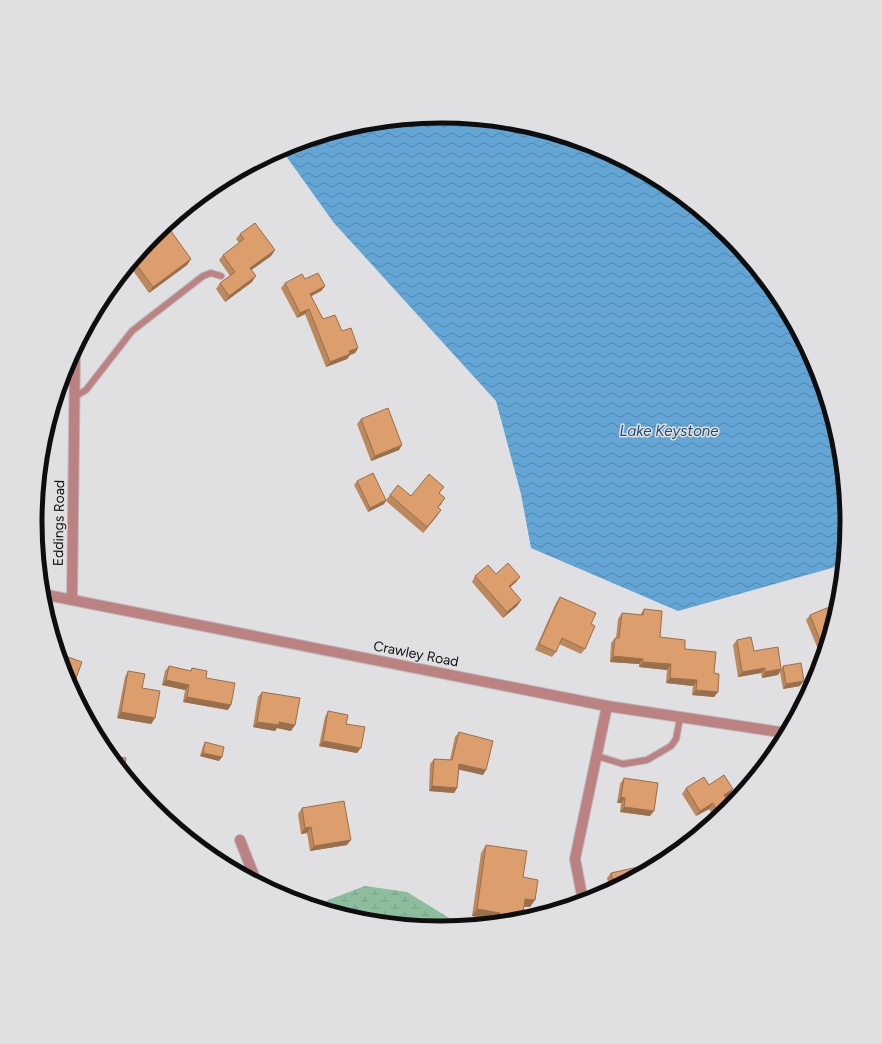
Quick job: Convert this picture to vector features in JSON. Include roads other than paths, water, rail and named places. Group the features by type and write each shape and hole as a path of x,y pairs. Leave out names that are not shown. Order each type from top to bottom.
{"street":[{"name":"Eddings Road","path":"72,600 75,363"},
{"name":"Crawley Road","path":"49,595 607,706 780,733"},
{"path":"582,895 575,859 607,706"},
{"path":"240,840 253,874"}],"lane":[{"path":"74,397 86,390 132,331 203,276 211,273 221,276"},
{"path":"597,756 623,764 647,760 670,746 676,739 680,718"}],"water":[{"name":"Lake Keystone","path":"441,123 467,124 493,126 519,131 569,144 594,153 640,176 663,190 704,222 741,259 758,279 787,322 810,369 826,419 837,470 840,522 838,564 832,568 678,611 531,548 521,494 496,401 334,223 285,154 338,137 389,126"}]}
